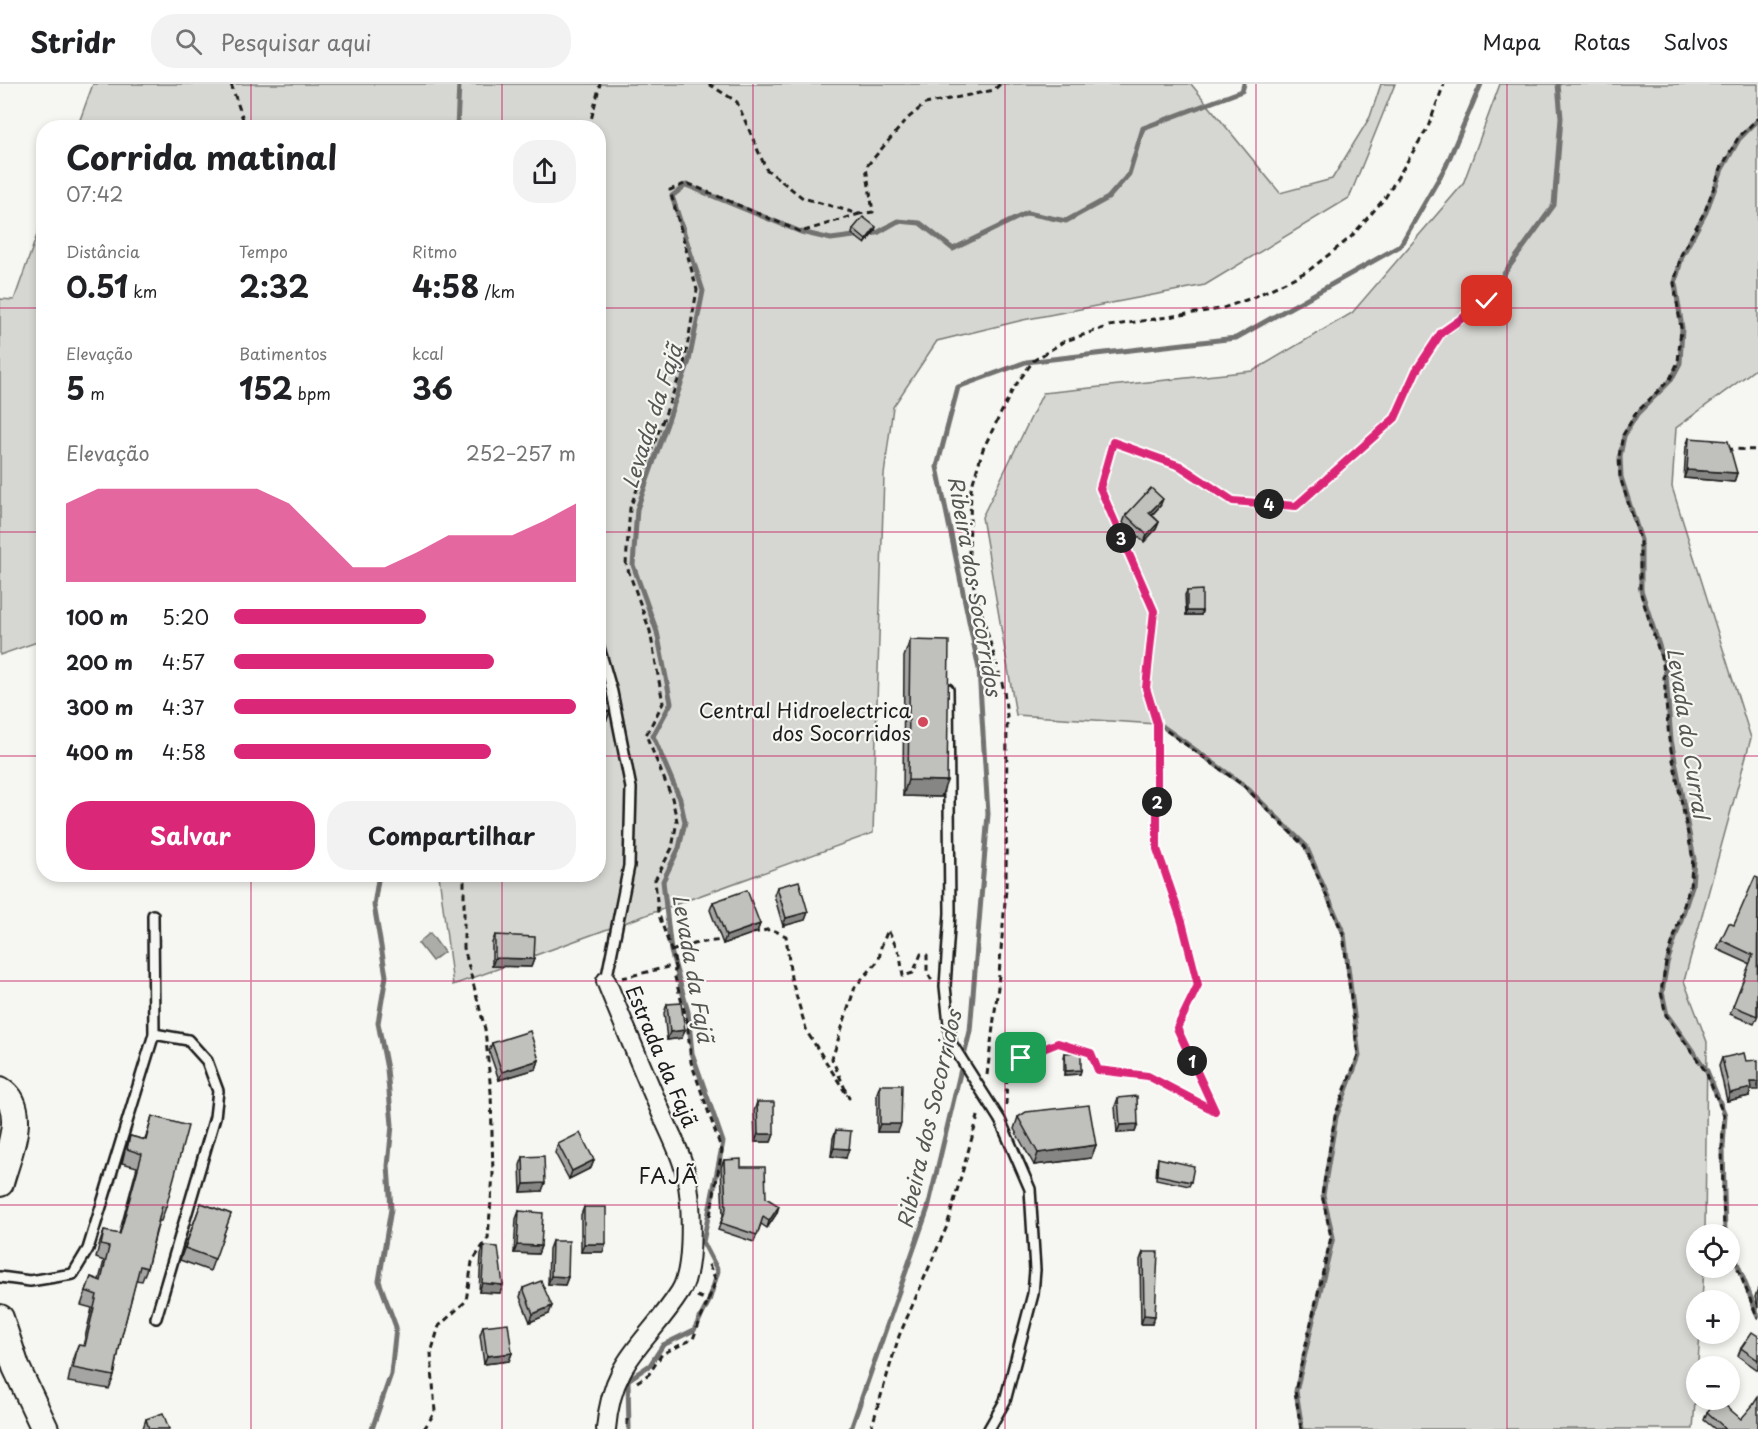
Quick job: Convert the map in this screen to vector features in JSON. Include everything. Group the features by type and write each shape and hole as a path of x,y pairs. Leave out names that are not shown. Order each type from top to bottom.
{"street":[{"name":"Estrada da Fajã","path":"606,981 685,1171 692,1224 688,1265 682,1290 626,1361 614,1385 606,1429"},
{"path":"0,1090 8,1095 17,1121 0,1183"},
{"path":"0,1318 16,1367 45,1429"}],"lane":[{"name":"Estrada da Fajã","path":"606,671 631,788 629,866 606,981"},
{"path":"948,676 950,913 945,986 951,1042 1000,1120 1030,1189 1035,1270 1033,1294 1005,1401 989,1429"},
{"path":"0,1277 30,1281 73,1274 88,1249 154,1034 153,915"},
{"path":"154,1034 188,1040 207,1061 218,1091 215,1117 156,1318"}],"path":[{"path":"231,84 243,120"},
{"path":"591,120 600,84"},
{"path":"709,84 737,102 766,169 803,198 859,214"},
{"path":"606,981 676,965 658,912 655,880 672,848 677,821 672,798 646,735 663,703 650,631 626,564 630,508 684,364 697,290 670,190 687,183 801,232 859,214 873,212 866,167 907,119 925,104 994,90 1000,84"},
{"path":"987,1077 997,996 1006,889 1007,716 1004,690 974,587 969,553 971,489 983,448 1013,389 1033,361 1063,342 1109,326 1220,309 1252,298 1308,271 1350,238 1385,198 1428,127 1444,84"},
{"path":"1724,1224 1722,1148 1724,1116 1706,1072 1666,1015 1661,992 1666,963 1690,886 1693,859 1669,740 1663,664 1640,591 1640,540 1620,477 1618,456 1623,435 1636,413 1670,379 1678,362 1681,328 1674,283 1681,255 1705,211 1721,168 1738,138 1758,118"},
{"path":"1006,1134 1006,1072 1021,1058 1058,1043 1091,1053 1098,1070 1148,1076 1215,1111 1177,1028 1198,985 1182,922 1157,849 1157,724 1146,688 1154,611 1100,488 1113,442 1180,466 1233,501 1296,506 1395,418 1416,371 1441,333 1487,301"},
{"path":"1725,449 1758,450"},
{"path":"1157,724 1244,786 1305,847 1343,934 1358,1055 1335,1116 1322,1195 1332,1237 1295,1391 1301,1429"},
{"path":"424,1429 435,1412 431,1353 439,1326 466,1301 472,1262 488,1238 493,1176 491,1092 485,1029 464,948 464,882"},
{"path":"748,934 771,929 786,936 791,978 807,1032 849,1098 832,1059 855,987 879,960 881,947 888,930 900,955 903,976 913,973 921,954 927,955 927,972 931,981 945,986"},
{"path":"670,951 697,943 726,940"},
{"path":"871,1429 899,1336 947,1226 980,1105"},
{"path":"1740,1274 1758,1319"}],"shaded area":[{"path":"93,84 1191,84 1280,193 1332,179 1370,117 1381,84 1395,84 1349,198 1205,285 1023,320 937,341 893,407 884,475 873,833 453,985 440,882 606,882 606,120 80,120"},
{"path":"1500,84 1758,84 1758,367 1676,428 1672,487 1751,738 1684,981 1707,1042 1705,1224 1686,1224 1686,1278 1703,1278 1703,1290 1686,1290 1686,1344 1699,1344 1698,1356 1686,1356 1686,1410 1694,1410 1693,1429 1301,1429 1295,1391 1331,1237 1322,1195 1335,1116 1358,1055 1343,934 1305,847 1244,786 1157,724 1016,715 982,517 1043,393 1253,371 1352,313 1463,184"},
{"path":"36,238 36,642 0,655 0,299 14,300"},
{"path":"430,933 444,952 432,961 418,943"}],"building":[{"path":"863,217 876,227 866,240 853,229"},
{"path":"1689,438 1728,441 1737,473 1687,470"},
{"path":"1151,488 1163,499 1149,513 1159,522 1147,535 1126,515"},
{"path":"1202,590 1202,611 1187,611 1187,591"},
{"name":"Central Hidroelectrica dos Socorridos","path":"910,640 949,641 947,781 908,780"},
{"path":"606,690 610,711 606,712"},
{"path":"1755,877 1758,878 1757,1016 1733,1006 1753,955 1721,940 1729,923 1734,925"},
{"path":"799,881 808,912 786,918 777,887"},
{"path":"747,890 760,924 726,936 713,902"},
{"path":"495,935 535,937 534,959 495,958"},
{"path":"681,1003 685,1030 670,1032 667,1004"},
{"path":"530,1031 539,1060 502,1072 492,1043"},
{"path":"1081,1052 1081,1070 1066,1071 1065,1053"},
{"path":"1744,1053 1746,1061 1758,1060 1758,1082 1751,1082 1752,1088 1730,1093 1722,1058"},
{"path":"880,1085 902,1085 901,1124 880,1124"},
{"path":"1137,1096 1138,1124 1120,1125 1118,1098"},
{"path":"757,1102 774,1102 774,1134 758,1134"},
{"path":"1089,1105 1096,1145 1038,1153 1018,1117 1026,1112"},
{"path":"152,1116 188,1126 166,1207 162,1206 147,1268 140,1266 114,1376 73,1368 78,1345 85,1346 97,1295 86,1291 91,1277 101,1281 109,1247 101,1245 104,1231 120,1234 142,1154 127,1149 130,1136 146,1140"},
{"path":"836,1130 851,1131 849,1149 834,1148"},
{"path":"580,1133 594,1160 572,1171 558,1144"},
{"path":"544,1156 545,1183 524,1184 523,1157"},
{"path":"1158,1158 1194,1166 1191,1182 1157,1175"},
{"path":"741,1159 741,1167 765,1167 766,1198 779,1206 769,1221 763,1217 757,1235 721,1223 726,1209 724,1160"},
{"path":"201,1203 231,1214 215,1259 185,1248"},
{"path":"584,1207 606,1207 606,1244 584,1244"},
{"path":"519,1211 543,1213 541,1246 517,1245"},
{"path":"552,1241 569,1241 568,1277 551,1276"},
{"path":"484,1246 498,1247 503,1285 482,1283"},
{"path":"1143,1252 1158,1252 1155,1316 1144,1315"},
{"path":"541,1281 552,1306 533,1314 523,1288"},
{"path":"508,1323 512,1353 487,1356 483,1326"},
{"path":"1752,1332 1758,1336 1758,1360 1741,1348"},
{"path":"1758,1397 1758,1429 1726,1429 1707,1412 1709,1410 1731,1410 1741,1419"},
{"path":"163,1413 169,1429 149,1429 146,1419"}],"waterway":[{"path":"457,120 459,84"},
{"name":"Levada da Fajã","path":"629,1429 628,1380 650,1365 663,1345 694,1330 709,1301 718,1271 703,1242 723,1142 692,1053 688,1012 671,951 663,881 679,848 685,822 680,799 653,736 671,703 657,632 633,565 637,509 689,361 703,291 672,196 686,185 801,232 831,239 877,233 898,221 920,223 953,249 1027,213 1066,221 1108,198 1129,174 1143,128 1242,91 1244,84"},
{"name":"Ribeira dos Socorridos","path":"851,1429 928,1208 970,1031 988,814 979,669 937,467 958,387 1026,362 1236,338 1400,246 1446,166 1481,84"},
{"path":"1302,1429 1296,1391 1333,1237 1323,1195 1336,1117 1359,1056 1344,934 1306,846 1245,786 1158,723 1147,688 1155,611 1101,488 1113,442 1181,467 1233,502 1297,507 1396,419 1417,372 1442,336 1479,311 1487,302 1490,293 1554,205 1561,118 1558,84"},
{"name":"Levada do Curral","path":"1725,1224 1723,1148 1725,1115 1707,1071 1667,1015 1662,992 1667,963 1692,886 1694,859 1671,740 1665,664 1641,590 1641,540 1621,477 1620,456 1624,436 1637,414 1671,380 1680,363 1682,328 1675,283 1682,256 1706,212 1722,169 1739,139 1758,120"},
{"path":"372,1429 391,1374 396,1327 379,1281 391,1209 388,1166 392,1125 387,1069 378,1023 386,976 374,905 378,882"},
{"name":"Levada do Curral","path":"1740,1270 1758,1316"}],"place":[{"name":"Central Hidroelectrica dos Socorridos","path":"923,722"}],"district":[{"name":"FAJÃ","path":"669,1175"}],"route":[{"path":"1021,1058 1058,1043 1091,1053 1098,1070 1148,1076 1215,1111 1177,1028 1198,985 1182,922 1157,849 1157,724 1146,688 1154,611 1100,488 1113,442 1180,466 1233,501 1296,506 1395,418 1416,371 1441,333 1487,301"}]}
